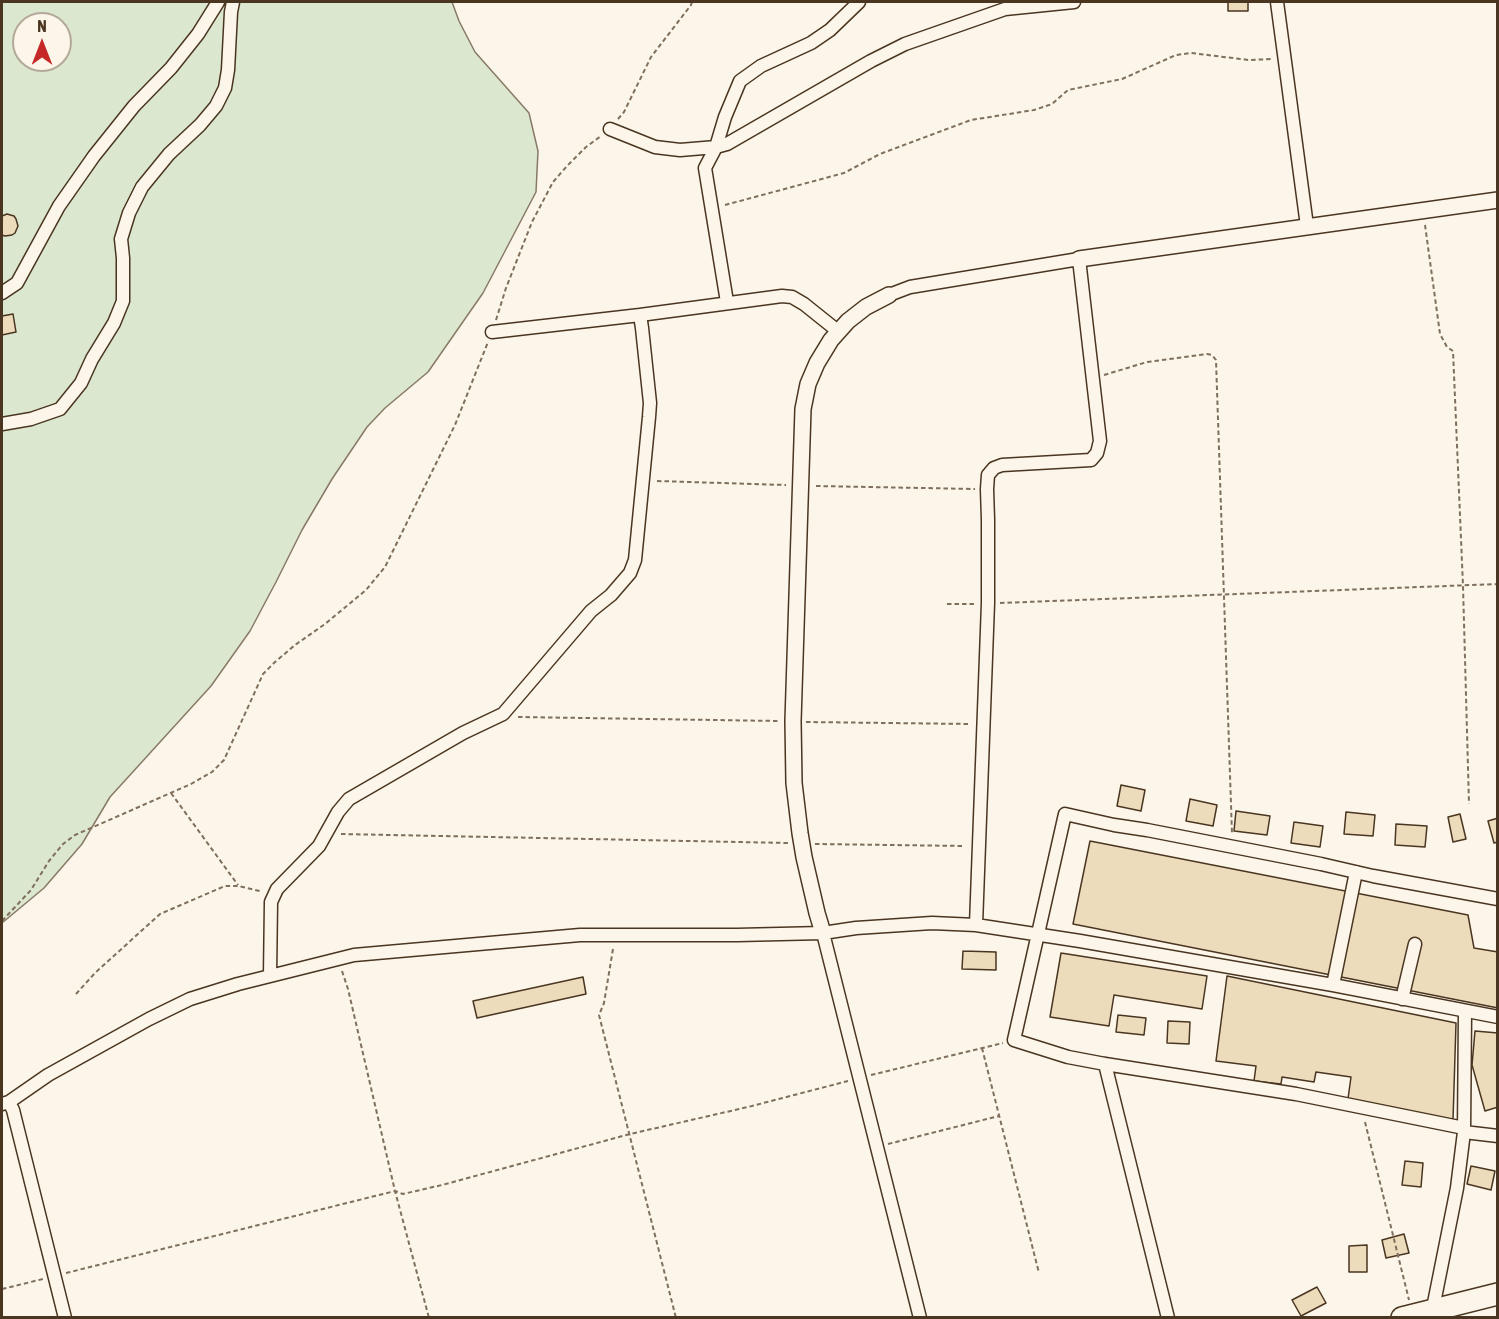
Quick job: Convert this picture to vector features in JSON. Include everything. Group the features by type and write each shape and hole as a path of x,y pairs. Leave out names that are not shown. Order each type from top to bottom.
{"highway":[{"path":"1420,1315 1497,1294"}],"street":[{"path":"2,293 17,283 59,206 94,156 134,106 171,68 198,34 218,2"},
{"path":"2,424 31,419 60,409 81,383 114,323 123,301 121,239 129,213 141,187 169,154 216,106 225,88 233,2"},
{"path":"727,302 705,168 716,147 740,81 761,66 812,43 830,30 859,2"},
{"path":"610,129 655,147 680,150 727,144 905,44 1005,9 1036,3 1074,2"},
{"path":"1277,2 1307,226"},
{"path":"920,1317 817,913 802,844 794,783 793,721 803,409 808,384 817,363 831,340 848,321 866,307 910,287 1079,259 1497,200"},
{"path":"976,925 987,603 988,475 994,468 1002,465 1091,460 1097,453 1100,441 1079,259"},
{"path":"492,332 782,296 792,297 804,303 839,332"},
{"path":"270,976 271,902 277,890 319,846 338,812 349,799 463,733 502,714 591,611 611,595 630,573 634,560 650,417 640,315"},
{"path":"1497,899 1065,814 1014,1040 1068,1057 1296,1094 1497,1136"},
{"path":"1333,985 1356,872"},
{"path":"64,1317 13,1110 5,1103 48,1075 190,999 338,958 412,949 580,935 823,933 856,928 932,923 976,925 1333,985 1497,1017"},
{"path":"1401,999 1415,944"},
{"path":"1420,1315 1457,1188 1464,1130 1465,1012"},
{"path":"1105,1064 1168,1317"}],"path":[{"path":"2,921 31,890 63,844 75,835 171,793 212,772 224,760 263,674 295,645 366,590 386,567 455,425 532,222 553,182 586,147 610,129 624,112 651,57 692,2"},
{"path":"711,209 843,173 880,154 971,120 1034,110 1052,104 1068,90 1122,79 1176,55 1191,53 1249,60 1285,59"},
{"path":"1423,210 1440,334 1447,347 1453,351 1469,804"},
{"path":"1092,377 1147,362 1207,354 1212,355 1216,360 1233,847"},
{"path":"947,604 1497,584"},
{"path":"502,714 514,717 983,724"},
{"path":"171,793 238,886"},
{"path":"326,834 979,846"},
{"path":"76,994 94,973 160,914 225,886 238,886 275,895"},
{"path":"615,934 604,1003 599,1015 676,1317"},
{"path":"338,958 348,989 395,1191 429,1317"},
{"path":"2,1289 395,1191 403,1194 442,1185 630,1134 748,1107 1014,1040"},
{"path":"982,1048 1039,1273"},
{"path":"1362,1107 1420,1315"},
{"path":"877,1146 999,1116"}],"green space":[{"path":"2,2 452,2 475,52 529,113 538,151 536,192 483,293 428,372 385,408 367,427 332,479 302,530 250,631 211,686 110,797 82,844 44,888 2,923"}],"building":[{"path":"1228,2 1248,2 1248,11 1228,11"},
{"path":"7,214 14,216 18,226 15,233 5,236 2,235 2,216"},
{"path":"13,314 16,332 2,335 2,316"},
{"path":"1121,785 1145,790 1141,811 1117,806"},
{"path":"1190,799 1217,805 1213,826 1186,821"},
{"path":"1236,811 1270,816 1267,835 1234,831"},
{"path":"1346,812 1375,815 1373,836 1344,834"},
{"path":"1460,814 1466,839 1453,842 1448,817"},
{"path":"1498,818 1498,842 1494,843 1488,821"},
{"path":"1294,822 1323,826 1320,847 1291,843"},
{"path":"1396,824 1427,826 1425,847 1395,845"},
{"path":"1090,841 1468,915 1474,948 1498,952 1498,1008 1073,924"},
{"path":"963,951 996,952 996,970 962,969"},
{"path":"1061,953 1207,976 1202,1009 1114,995 1109,1026 1050,1017"},
{"path":"1227,976 1456,1023 1453,1120 1347,1106 1351,1077 1316,1072 1314,1082 1282,1077 1281,1084 1254,1081 1256,1066 1216,1061"},
{"path":"583,977 586,994 477,1018 473,1001"},
{"path":"1118,1015 1146,1018 1144,1035 1116,1032"},
{"path":"1168,1021 1190,1022 1189,1044 1167,1043"},
{"path":"1475,1031 1498,1033 1498,1107 1485,1111 1472,1065"},
{"path":"1405,1161 1423,1163 1421,1187 1402,1185"},
{"path":"1471,1166 1495,1171 1491,1190 1467,1184"},
{"path":"1404,1234 1409,1253 1386,1258 1382,1240"},
{"path":"1367,1245 1367,1272 1349,1272 1349,1246"},
{"path":"1317,1287 1326,1303 1301,1316 1292,1300"}]}
